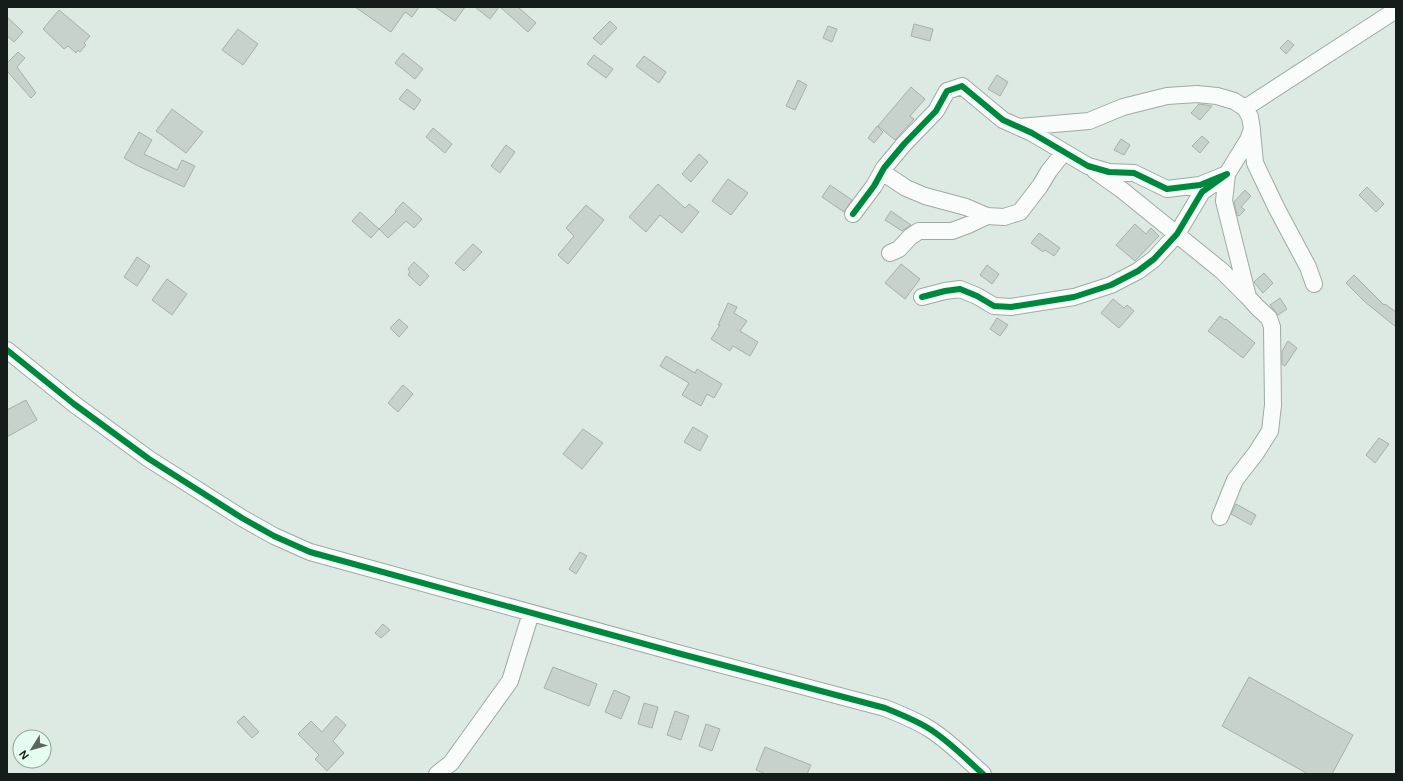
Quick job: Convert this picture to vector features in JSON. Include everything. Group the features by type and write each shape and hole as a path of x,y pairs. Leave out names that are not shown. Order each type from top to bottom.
{"street":[{"path":"1244,108 1396,10"},
{"path":"852,214 904,144 936,111 947,91 962,86 1003,120 1032,133 1107,179 1222,271 1269,318 1272,327 1273,405 1270,431 1256,453 1235,480 1220,517"},
{"path":"1018,127 1089,121 1123,107 1167,96 1196,94 1217,96 1234,101 1244,108 1250,117 1255,163 1277,209 1308,267 1314,284"},
{"path":"922,297 945,291 960,290 977,296 994,306 1011,307 1074,297 1111,285 1138,271 1154,259 1177,234 1202,192 1227,174 1248,140 1252,129"},
{"path":"882,172 906,188 925,196 966,207 987,216 1004,217 1020,212 1064,152"},
{"path":"1088,166 1109,172 1134,173 1167,189 1200,185 1227,174"},
{"path":"1227,174 1224,201 1248,297"},
{"path":"890,253 899,249 910,237 920,232 952,231 987,216"},
{"path":"7,350 74,404 149,459 242,518 274,536 310,552 885,708 910,718 928,728 954,747 983,774"},
{"path":"438,774 451,763 510,681 531,613"}],"building":[{"path":"355,7 419,7 412,17 405,12 391,32"},
{"path":"435,7 465,7 455,21"},
{"path":"475,7 499,7 490,19"},
{"path":"500,7 518,7 536,23 528,32"},
{"path":"59,10 90,36 84,43 86,45 80,52 78,50 76,53 68,46 64,49 43,29"},
{"path":"7,17 23,32 14,42 7,36"},
{"path":"610,21 617,28 601,45 593,38"},
{"path":"914,24 933,29 930,41 911,36"},
{"path":"828,26 837,29 832,42 823,38"},
{"path":"238,29 258,44 243,65 222,50"},
{"path":"1288,40 1294,45 1286,54 1280,48"},
{"path":"18,52 25,58 17,67 36,93 31,98 7,71 7,63"},
{"path":"403,53 423,69 415,79 395,63"},
{"path":"594,55 613,69 606,78 587,64"},
{"path":"644,56 666,72 659,83 636,66"},
{"path":"997,75 1008,82 1000,96 988,89"},
{"path":"798,80 807,85 795,110 786,106"},
{"path":"911,87 925,99 910,116 914,119 895,140 878,126"},
{"path":"407,89 421,100 414,110 399,99"},
{"path":"1199,104 1212,106 1200,120 1191,113"},
{"path":"172,109 203,132 186,153 156,131"},
{"path":"877,126 883,132 874,143 868,138"},
{"path":"433,128 452,144 445,153 426,137"},
{"path":"139,132 152,140 144,154 177,170 182,160 195,166 184,187 124,158"},
{"path":"1202,136 1209,142 1200,153 1192,146"},
{"path":"1121,139 1130,145 1124,155 1114,150"},
{"path":"506,145 515,152 500,173 491,166"},
{"path":"699,154 708,162 691,182 682,174"},
{"path":"728,179 748,193 731,215 712,201"},
{"path":"658,184 685,208 689,204 699,212 682,233 660,215 646,232 629,217"},
{"path":"830,185 852,200 844,212 822,197"},
{"path":"1367,187 1384,204 1376,212 1359,195"},
{"path":"1245,190 1251,196 1241,207 1245,210 1239,216 1237,215 1234,202"},
{"path":"403,202 422,219 414,228 406,221 388,238 379,229 396,212 395,211"},
{"path":"586,205 604,220 568,264 558,255 574,236 566,228"},
{"path":"891,211 911,225 902,231 885,220"},
{"path":"360,212 379,229 371,238 352,221"},
{"path":"1135,224 1146,234 1151,228 1159,236 1135,261 1116,245"},
{"path":"1039,233 1060,248 1054,256 1045,250 1043,252 1031,243"},
{"path":"473,244 482,252 464,271 455,263"},
{"path":"137,257 150,266 137,286 124,277"},
{"path":"414,262 429,276 420,286 408,275 410,272 408,269"},
{"path":"901,264 920,279 905,299 885,283"},
{"path":"987,265 999,274 992,284 980,275"},
{"path":"1264,273 1273,283 1263,293 1254,282"},
{"path":"1354,275 1384,305 1385,304 1396,312 1396,327 1365,302 1346,283"},
{"path":"167,279 187,294 172,315 152,300"},
{"path":"1280,298 1287,309 1278,315 1270,305"},
{"path":"1113,299 1124,308 1127,305 1134,311 1119,328 1101,313"},
{"path":"728,303 737,307 734,313 747,321 740,331 758,342 750,356 733,346 730,351 711,339 720,325 718,325"},
{"path":"1220,316 1225,320 1226,319 1255,343 1243,358 1208,331"},
{"path":"997,318 1008,325 1000,336 990,329"},
{"path":"399,319 408,327 399,337 390,328"},
{"path":"1288,341 1297,348 1285,366 1282,364 1282,351"},
{"path":"666,356 695,373 697,369 722,384 714,398 707,394 701,406 682,395 689,383 660,366"},
{"path":"403,385 413,394 398,412 388,403"},
{"path":"26,400 37,420 7,437 7,410"},
{"path":"693,427 708,436 700,451 684,442"},
{"path":"583,429 603,443 582,469 563,454"},
{"path":"1379,438 1389,444 1375,463 1366,455"},
{"path":"1236,504 1256,515 1251,525 1231,514"},
{"path":"580,552 587,556 576,574 569,569"},
{"path":"383,624 390,630 381,638 375,633"},
{"path":"553,667 597,684 589,706 544,688"},
{"path":"1249,677 1353,735 1332,774 1308,774 1222,726"},
{"path":"614,690 630,697 621,719 605,712"},
{"path":"644,703 658,707 652,728 638,724"},
{"path":"675,711 689,716 681,740 667,735"},
{"path":"244,716 259,732 252,738 237,722"},
{"path":"336,716 346,725 333,741 344,753 327,771 315,759 319,755 298,734 311,721 322,732"},
{"path":"706,724 720,729 712,751 699,746"},
{"path":"765,747 811,765 807,774 766,774 756,770"}],"cycle path":[{"path":"853,214 874,186 884,168 904,144 936,111 947,91 962,86 1003,120 1032,133 1088,166 1109,172 1134,173 1167,189 1200,185 1227,174 1202,192 1177,234 1154,259 1138,271 1111,285 1074,297 1011,307 994,306 977,296 960,289 922,297"},
{"path":"7,350 74,404 149,459 242,518 274,536 310,552 681,654 885,708 913,720 935,733 983,774"}]}
